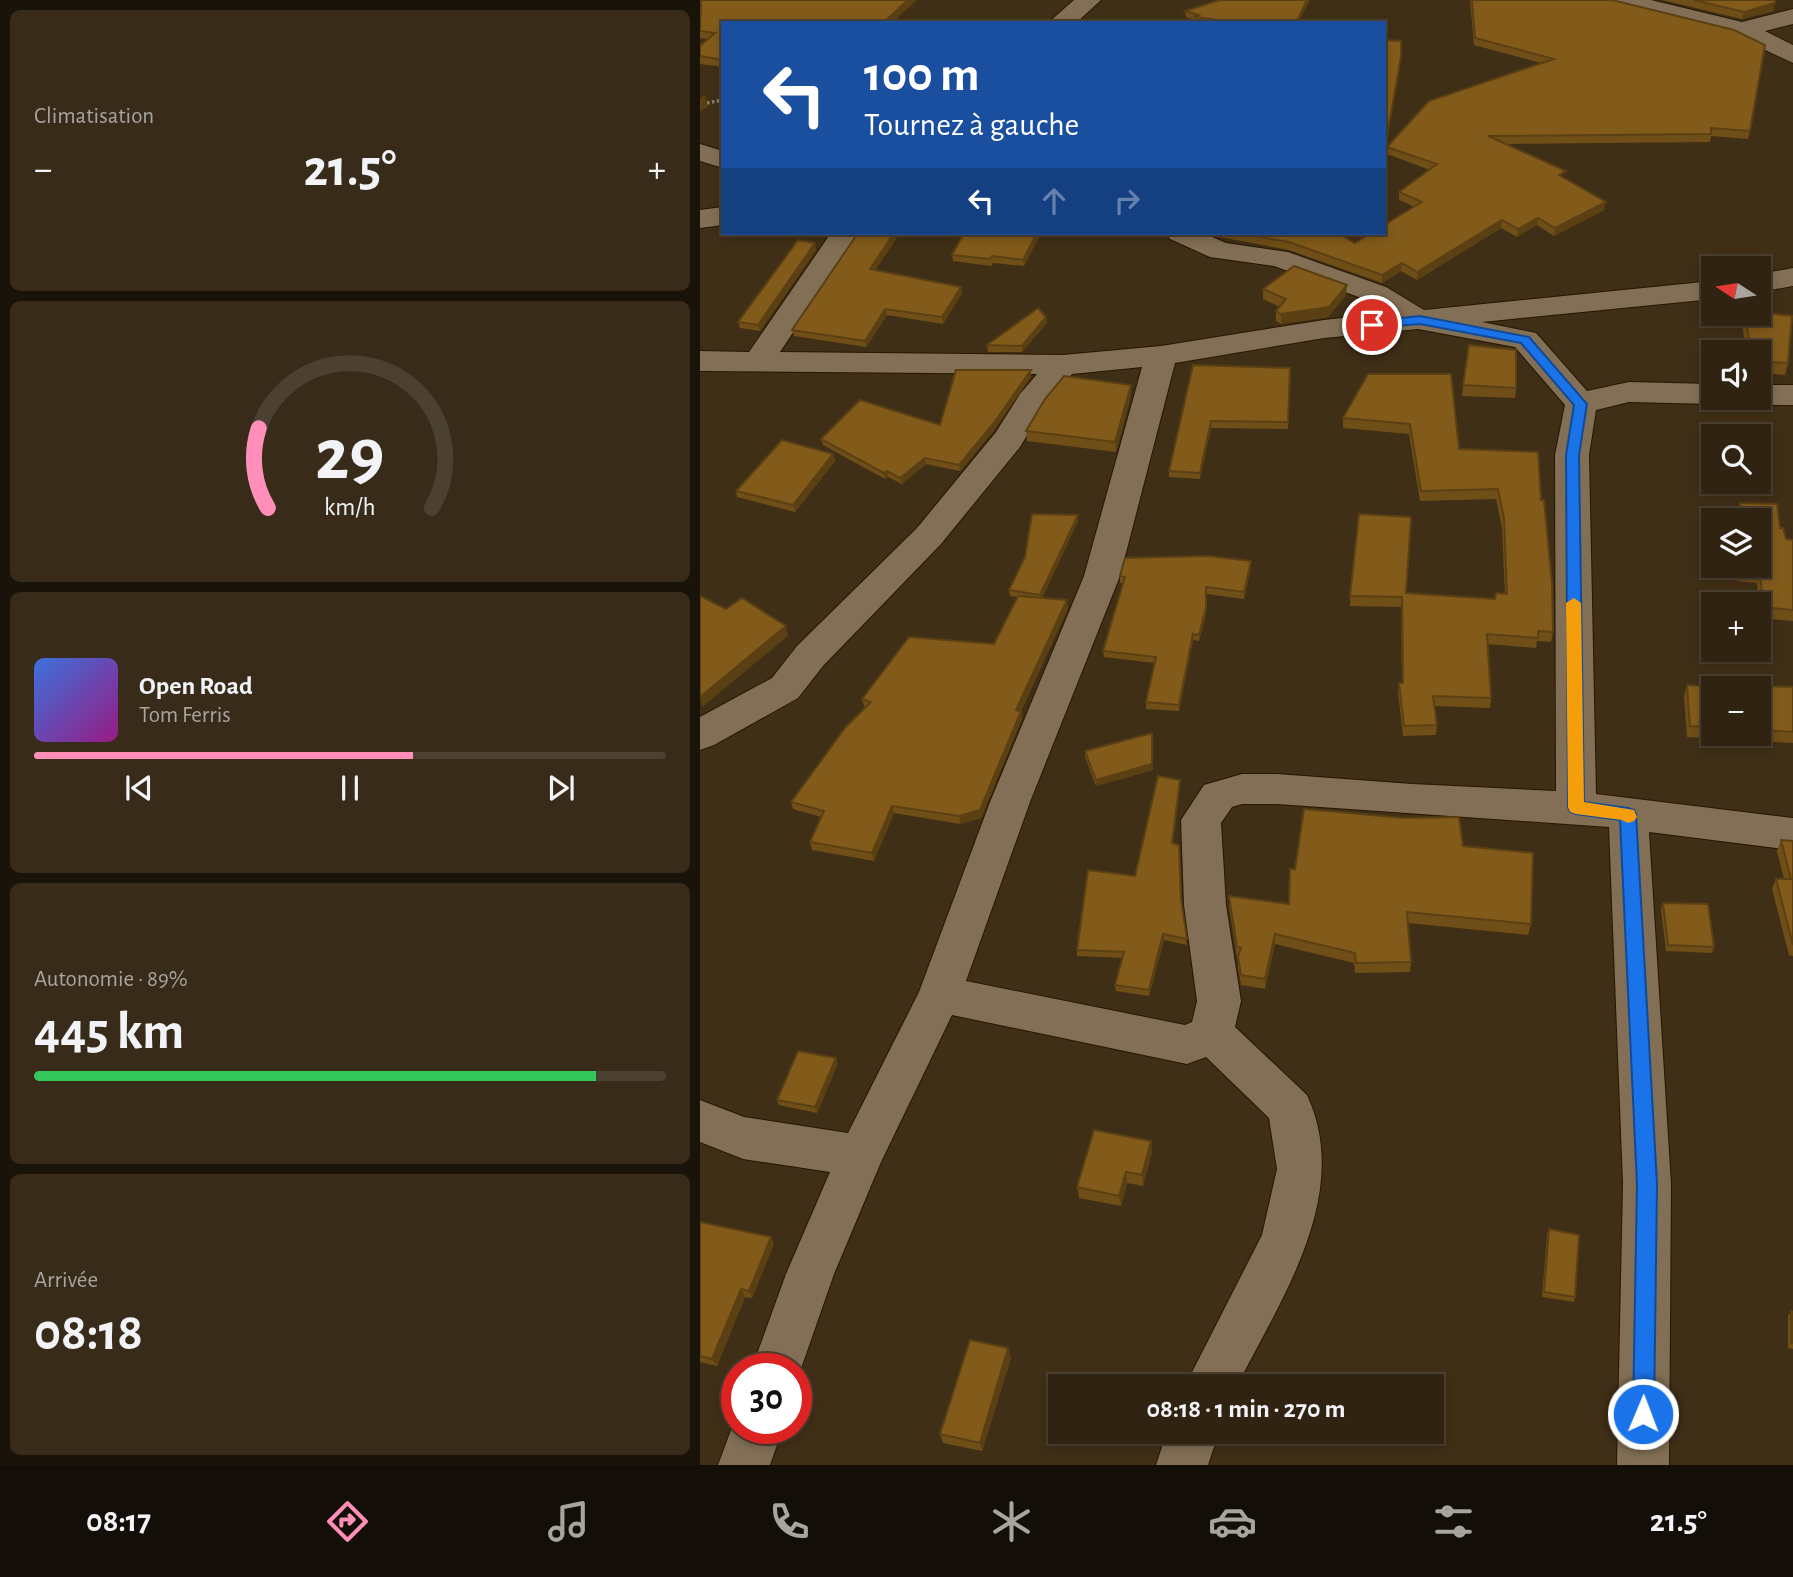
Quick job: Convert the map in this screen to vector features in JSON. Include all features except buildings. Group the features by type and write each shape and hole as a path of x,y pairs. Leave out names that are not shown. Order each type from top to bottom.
{"street":[{"path":"1063,21 1089,0"},
{"path":"1621,0 1742,30 1793,55"},
{"path":"1742,30 1793,16"},
{"path":"700,152 721,159"},
{"path":"700,219 721,216"},
{"path":"757,363 844,235"},
{"path":"1184,235 1220,251 1278,258 1323,273 1375,293 1420,320 1525,340 1581,404"},
{"path":"1771,281 1793,277"},
{"path":"702,363 905,361 1063,365 1161,356 1324,329 1701,291"},
{"path":"782,1353 810,1274 860,1156 940,994 1010,802 1102,576 1161,356"},
{"path":"700,735 785,688 810,656 929,536 1008,439 1031,401 1063,365"},
{"path":"1581,404 1598,396 1630,392 1701,394"},
{"path":"1771,395 1793,396"},
{"path":"1576,807 1572,455 1581,404"},
{"path":"1211,1034 1219,1001 1205,905 1201,820 1218,796 1242,789 1277,789 1412,800 1576,807 1793,834"},
{"path":"1628,814 1647,1184 1643,1465"},
{"path":"940,994 1065,1022 1187,1045 1211,1034"},
{"path":"1211,1034 1291,1109 1300,1169 1285,1240 1216,1374"},
{"path":"700,1121 743,1138 860,1156"},
{"path":"744,1465 751,1444"},
{"path":"1182,1465 1190,1444"}],"path":[{"path":"707,103 721,100"}],"slow traffic":[{"path":"1574,603 1576,807 1628,814 1628,817"}],"route":[{"path":"1372,325 1420,320 1525,340 1581,404 1572,455 1576,807 1628,814 1647,1184 1643,1414"}]}
